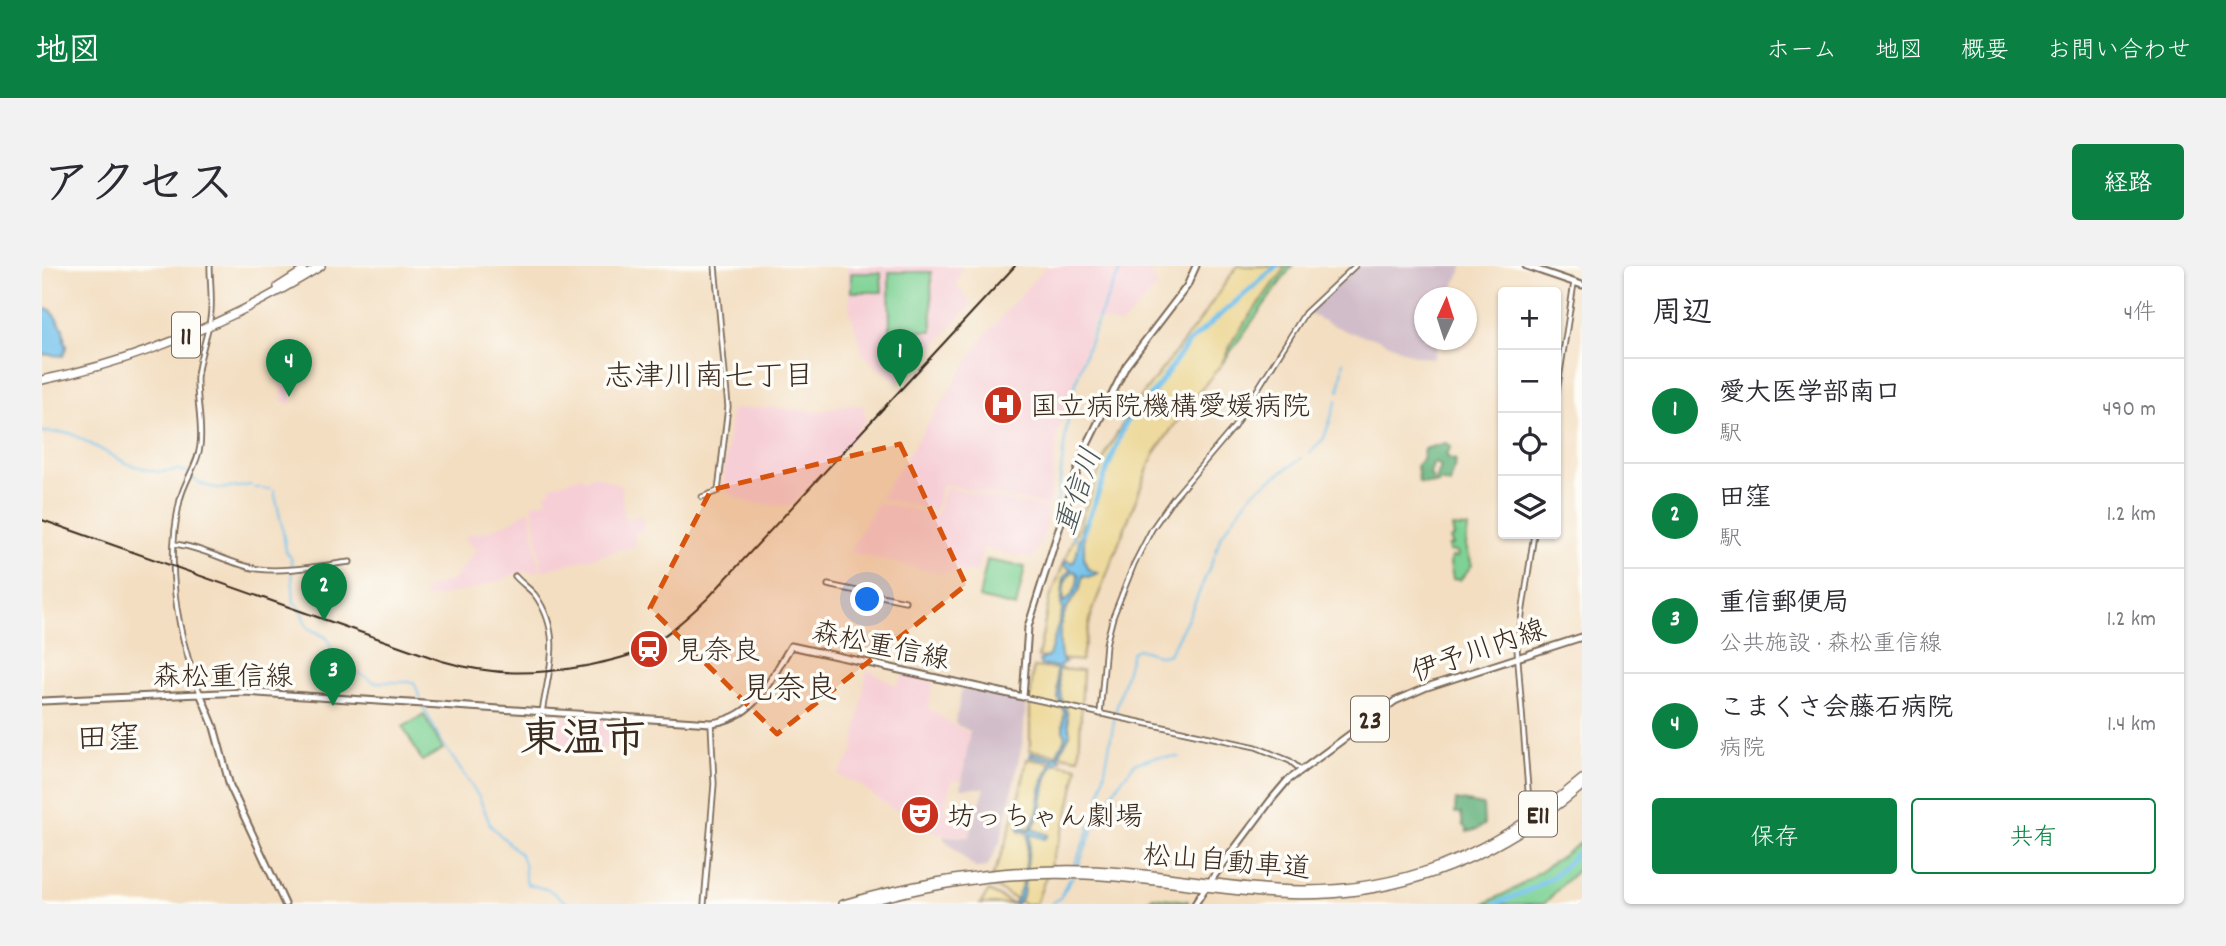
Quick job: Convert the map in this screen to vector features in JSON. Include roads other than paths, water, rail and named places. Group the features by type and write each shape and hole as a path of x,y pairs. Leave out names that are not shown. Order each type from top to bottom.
{"highway":[{"name":"11","path":"209,323 312,266"},
{"name":"11","path":"42,378 131,352 209,323 262,300 321,266"},
{"name":"松山自動車道","path":"843,904 908,889 990,878 1086,872 1306,890 1375,884 1440,866 1491,846 1582,779"},
{"name":"松山自動車道","path":"1086,872 1241,891 1306,895 1377,888 1434,874 1491,846 1531,825 1582,786"},
{"name":"松山自動車道","path":"861,904 908,889"}],"main road":[{"path":"1026,697 1028,627 1083,453 1126,366 1187,286 1196,266"},
{"path":"1526,266 1582,285"},
{"name":"伊予川内線","path":"1211,880 1275,793 1301,770 1395,701 1427,687 1582,637"},
{"name":"森松重信線","path":"42,701 226,692 259,693 711,723 741,714 756,703 791,646 1026,697"},
{"path":"200,694 218,739 230,786 285,904"},
{"path":"1195,904 1204,890"}],"street":[{"path":"200,694 177,616 174,544 180,501 201,444 197,377 209,323 210,266"},
{"path":"702,497 718,491 728,407 715,266"},
{"path":"1100,714 1107,644 1113,617 1134,564 1152,529 1180,489 1234,427 1305,313 1355,266"},
{"path":"1561,366 1574,283"},
{"path":"1525,811 1529,802 1518,639 1533,539"},
{"path":"174,544 261,569 350,562"},
{"path":"516,576 536,597 551,630 552,645 541,712"},
{"path":"828,585 905,601"},
{"path":"1026,697 1256,747 1290,761 1301,770"},
{"path":"704,904 714,784 711,723"}],"water":[{"path":"42,309 51,310 63,329 67,345 63,356 42,354"},
{"path":"1084,522 1084,559 1088,569 1098,573 1088,577 1083,575 1079,591 1067,607 1061,628 1061,654 1065,662 1060,665 1058,674 1070,734 1058,757 1061,759 1055,763 1048,776 1040,813 1032,829 1048,835 1045,839 1031,834 1023,895 1017,904 1013,904 1024,878 1027,849 1028,830 1025,833 1022,830 1020,832 1018,826 1030,829 1037,813 1043,780 1053,760 1030,757 1031,753 1055,757 1064,740 1064,712 1058,698 1056,667 1041,665 1039,661 1049,656 1063,608 1064,577 1071,569 1065,566 1064,560 1073,563","holes":["1074,571 1078,574 1075,589 1064,602 1066,580"]}],"waterway":[{"path":"1055,516 1076,381 1094,330 1122,266"},
{"name":"重信川","path":"1082,535 1124,426 1133,413 1156,389 1188,343 1277,266"},
{"path":"1339,391 1344,361"},
{"path":"1310,453 1324,438 1337,400"},
{"path":"42,432 70,433 128,464 157,472 188,472"},
{"path":"1234,518 1253,492 1302,458"},
{"path":"192,477 213,487 251,485"},
{"path":"254,488 260,488"},
{"path":"263,489 270,489"},
{"path":"274,491 286,551 291,558 294,603 299,606 307,627 327,638 334,654 347,666 374,682 414,682 421,700"},
{"path":"1215,554 1220,538 1232,520"},
{"path":"1064,523 1078,542"},
{"path":"1074,866 1098,808 1116,710 1132,652 1137,649 1162,656 1169,654 1190,614 1214,557"},
{"path":"423,706 440,739 479,797 491,826 521,855 527,884 549,890 569,904"},
{"path":"1077,868 1098,817 1135,763 1156,757 1179,757"},
{"path":"1495,904 1534,888 1554,876 1582,849"},
{"path":"1062,895 1073,876"},
{"path":"1051,904 1060,898 1069,878"}],"railway":[{"path":"42,520 461,666 514,673 567,669 619,658 638,652 657,641 707,599 1015,266"}],"place":[{"name":"愛大医学部南口","path":"900,387"},
{"name":"こまくさ会藤石病院","path":"289,397"},
{"name":"国立病院機構愛媛病院","path":"1003,405"},
{"name":"田窪","path":"324,621"},
{"name":"見奈良","path":"649,649"},
{"name":"重信郵便局","path":"333,706"},
{"name":"坊っちゃん劇場","path":"920,815"}],"district":[{"name":"志津川南七丁目","path":"709,375"},
{"name":"見奈良","path":"789,687"},
{"name":"東温市","path":"583,736"},
{"name":"田窪","path":"108,737"}]}
